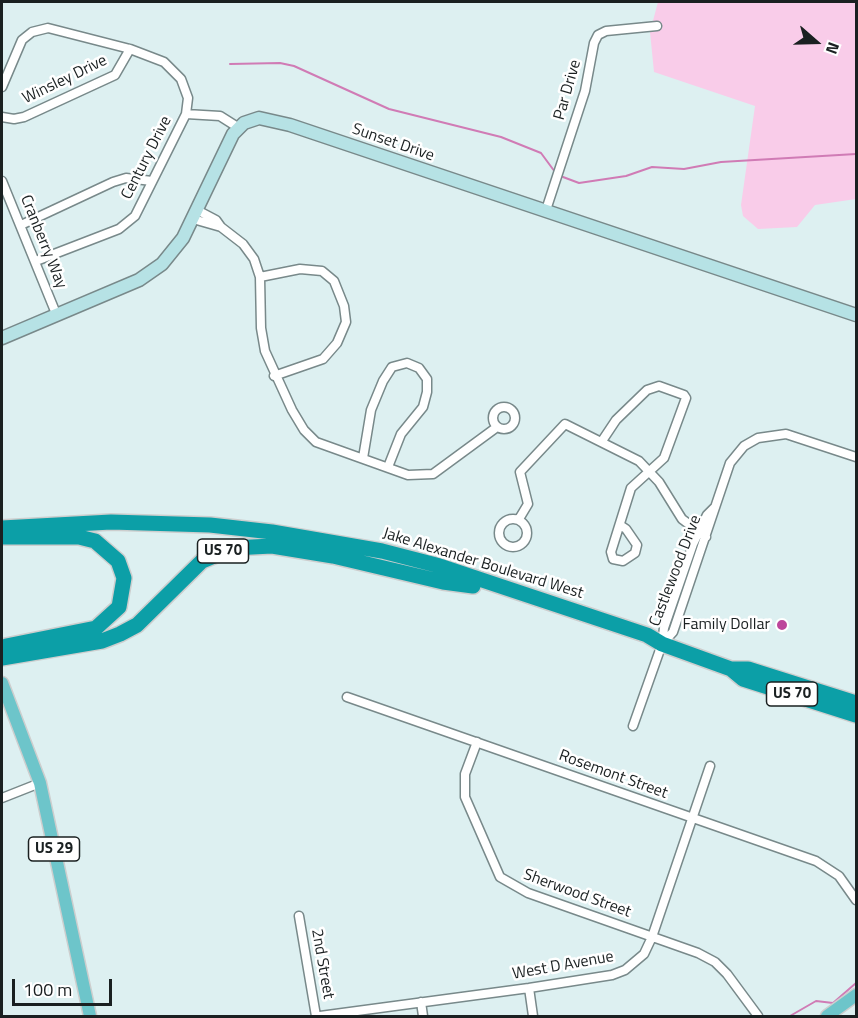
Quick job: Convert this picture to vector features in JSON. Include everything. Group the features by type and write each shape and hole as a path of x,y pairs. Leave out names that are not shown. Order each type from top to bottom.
{"highway":[{"name":"Jake Alexander Boulevard West","path":"2,528 111,522 210,525 333,541 440,566 648,635 662,644 731,669 743,679 856,715"},
{"path":"2,537 140,531 241,537 344,553 473,586"},
{"path":"2,537 79,537 95,541 118,561 124,578 120,607 96,628 6,646 2,651"},
{"name":"US 70","path":"2,658 102,641 137,626 202,561 233,548 272,546 333,556 473,586"},
{"name":"Jake Alexander Boulevard West","path":"473,586 646,644 662,644"},
{"name":"Jake Alexander Boulevard West","path":"731,669 748,669 856,703"}],"main road":[{"name":"US 29","path":"2,683 40,783 90,1017"},
{"path":"827,1017 856,995"}],"street":[{"name":"Par Drive","path":"546,210 585,91 594,42 598,35 606,31 657,26"},
{"path":"2,87 22,40 37,29 56,29 130,49 164,62 177,73 188,98 186,114 219,116 239,128 226,146 195,215 178,246 151,272 57,316 2,338"},
{"name":"Winsley Drive","path":"2,117 14,119 24,117 115,75 130,49"},
{"name":"Century Drive","path":"36,261 128,223 135,216 186,114"},
{"name":"Sunset Drive","path":"239,128 254,119 270,119 856,315"},
{"path":"21,225 113,182 126,178 152,181"},
{"name":"Cranberry Way","path":"2,181 57,316"},
{"path":"195,215 220,227 249,251 260,276 261,328 274,376 304,429 316,442 408,475 433,474 497,427"},
{"path":"260,276 300,269 322,271 334,281 344,306 346,322 337,343 323,359 274,376"},
{"path":"363,458 371,410 383,381 392,367 407,363 419,368 427,379 427,392 423,407 401,434 388,467"},
{"path":"602,441 616,420 653,387 659,386 684,395 686,398 664,458 631,488 620,525"},
{"path":"519,519 528,504 520,472 565,424 629,454 650,471 682,519 703,536"},
{"name":"Castlewood Drive","path":"633,726 662,644 673,632 703,536 730,464 744,446 758,438 776,434 793,435 856,457"},
{"name":"Rosemont Street","path":"347,697 816,861 839,876 856,900"},
{"name":"Sherwood Street","path":"477,742 465,774 465,797 500,877 528,893 698,953 715,962 728,974 758,1017"},
{"name":"West D Avenue","path":"318,1017 529,988 612,975 625,970 644,954 652,937 710,766"},
{"path":"2,798 40,783"},
{"name":"2nd Street","path":"299,916 318,1017"},
{"path":"529,988 533,1017"},
{"path":"421,1002 423,1017"}],"shaded area":[{"path":"658,2 856,2 856,199 815,205 797,227 758,229 743,216 741,205 755,106 654,72 650,32"}],"waterway":[{"path":"230,64 280,63 294,66 389,109 501,137 541,153 555,172"},
{"path":"563,177 579,183 626,176 652,167 684,169 721,162 856,154"},
{"path":"790,1016 816,1001 833,1003 856,983"}],"place":[{"name":"Family Dollar","path":"782,625"}]}
